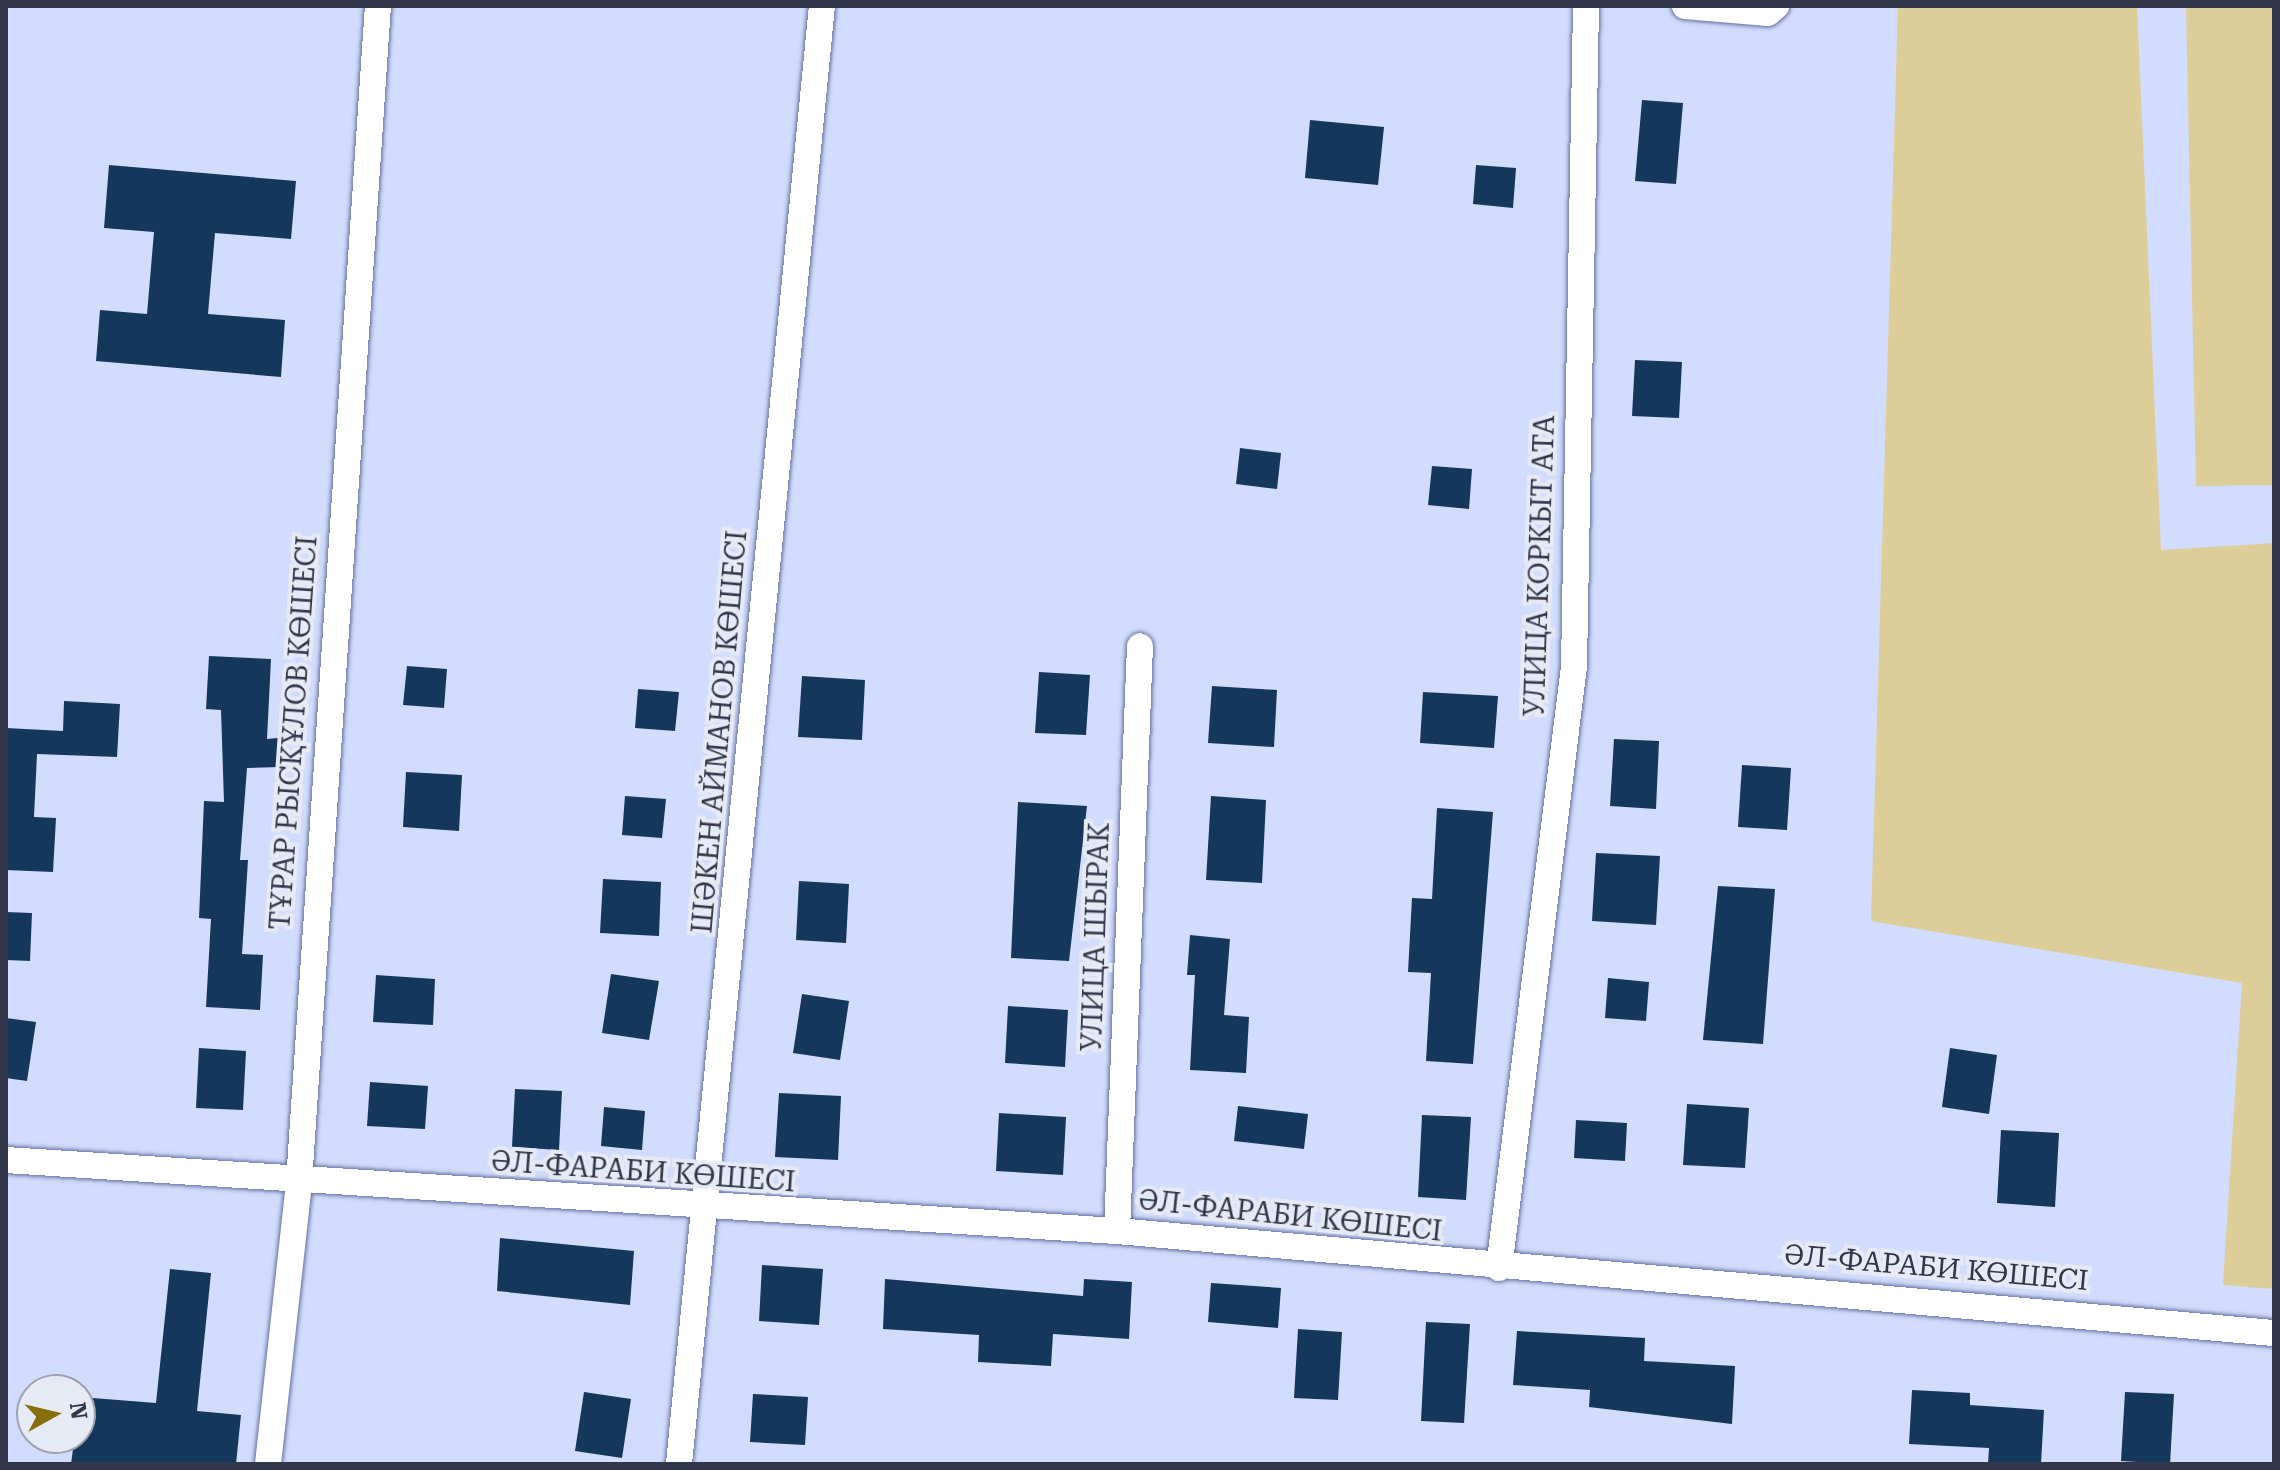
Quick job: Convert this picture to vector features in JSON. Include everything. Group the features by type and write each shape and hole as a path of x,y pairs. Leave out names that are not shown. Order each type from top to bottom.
{"street":[{"name":"ТҰРАР РЫСҚҰЛОВ КӨШЕСІ","path":"268,1464 299,1182 378,6"},
{"name":"ШӘКЕН АЙМАНОВ КӨШЕСІ","path":"679,1464 708,1209 822,6"},
{"name":"УЛИЦА КОРКЫТ АТА","path":"1499,1268 1574,667 1586,6"},
{"path":"1685,6 1768,13 1776,6"},
{"name":"УЛИЦА ШЫРАК","path":"1117,1231 1140,646"},
{"name":"ӘЛ-ФАРАБИ КӨШЕСІ","path":"6,1160 708,1209 1117,1231 1499,1268 2274,1333"}],"shaded area":[{"path":"1898,6 2137,6 2161,550 2274,543 2274,1289 2223,1285 2242,983 1871,921"},
{"path":"2186,6 2274,6 2274,485 2196,486"}],"building":[{"path":"1642,100 1683,103 1676,184 1635,181"},
{"path":"1310,120 1384,127 1378,185 1305,178"},
{"path":"109,165 296,181 291,239 215,233 208,314 285,320 281,377 96,361 100,310 147,314 154,232 104,228"},
{"path":"1476,165 1516,168 1513,208 1473,204"},
{"path":"1635,360 1682,362 1679,418 1632,416"},
{"path":"1240,448 1281,453 1277,489 1236,484"},
{"path":"1432,466 1472,469 1469,509 1428,505"},
{"path":"209,656 271,659 267,739 278,738 279,767 247,768 240,860 248,860 242,954 263,955 260,1010 206,1007 211,919 199,918 204,801 224,802 221,710 206,709"},
{"path":"407,666 447,669 444,708 403,705"},
{"path":"1039,672 1090,675 1086,735 1035,733"},
{"path":"802,676 865,680 862,740 798,737"},
{"path":"1212,686 1277,690 1274,747 1208,743"},
{"path":"638,689 679,692 675,731 635,728"},
{"path":"1423,692 1498,696 1494,748 1420,743"},
{"path":"64,701 120,704 117,757 37,754 34,817 56,818 53,872 6,870 6,728 63,731"},
{"path":"1614,739 1659,741 1656,809 1610,806"},
{"path":"1742,765 1791,768 1787,830 1738,827"},
{"path":"406,772 462,775 459,831 403,827"},
{"path":"625,796 666,799 662,838 622,835"},
{"path":"1211,796 1266,800 1262,883 1206,880"},
{"path":"1018,802 1087,806 1069,961 1011,958"},
{"path":"1437,808 1493,812 1473,1064 1426,1061 1431,973 1408,972 1412,898 1432,899"},
{"path":"1596,853 1660,856 1656,925 1592,921"},
{"path":"603,879 661,882 659,936 600,933"},
{"path":"799,881 849,884 846,943 796,940"},
{"path":"1718,886 1775,889 1763,1044 1703,1040"},
{"path":"6,912 32,913 30,961 6,960"},
{"path":"1190,935 1230,939 1224,1015 1249,1017 1246,1073 1190,1070 1195,975 1187,975"},
{"path":"611,974 659,981 649,1040 602,1033"},
{"path":"376,975 435,979 433,1025 373,1022"},
{"path":"1608,978 1649,982 1646,1021 1605,1018"},
{"path":"802,994 849,1001 840,1060 793,1053"},
{"path":"1008,1006 1068,1010 1065,1067 1005,1063"},
{"path":"6,1018 36,1022 27,1081 6,1078"},
{"path":"199,1048 246,1051 243,1110 196,1108"},
{"path":"1950,1048 1997,1055 1989,1114 1942,1107"},
{"path":"370,1082 428,1086 425,1129 367,1126"},
{"path":"515,1089 562,1091 559,1150 512,1147"},
{"path":"779,1093 841,1096 838,1160 775,1157"},
{"path":"1687,1104 1749,1108 1745,1168 1683,1165"},
{"path":"1238,1106 1308,1114 1304,1149 1234,1141"},
{"path":"604,1107 645,1111 642,1150 601,1146"},
{"path":"999,1113 1066,1117 1063,1175 996,1171"},
{"path":"1422,1115 1471,1117 1466,1200 1418,1197"},
{"path":"1576,1120 1627,1123 1625,1161 1574,1158"},
{"path":"2001,1130 2059,1133 2055,1207 1997,1203"},
{"path":"500,1238 634,1251 630,1305 497,1291"},
{"path":"762,1265 823,1269 819,1325 759,1321"},
{"path":"170,1269 211,1273 197,1411 241,1415 236,1464 71,1464 72,1454 96,1454 96,1398 156,1403"},
{"path":"885,1279 1083,1296 1084,1279 1132,1282 1129,1339 1053,1334 1051,1366 978,1362 979,1335 883,1329"},
{"path":"1211,1283 1281,1288 1278,1328 1208,1322"},
{"path":"1426,1322 1470,1324 1464,1423 1421,1421"},
{"path":"1298,1329 1342,1332 1338,1400 1294,1398"},
{"path":"1517,1331 1645,1338 1644,1361 1735,1366 1732,1424 1589,1407 1590,1390 1513,1385"},
{"path":"1912,1390 1970,1393 1970,1405 2044,1410 2041,1464 1988,1464 1989,1448 1909,1444"},
{"path":"584,1392 631,1399 622,1458 575,1451"},
{"path":"2125,1392 2174,1394 2170,1464 2121,1461"},
{"path":"753,1394 808,1397 805,1445 750,1442"}]}
